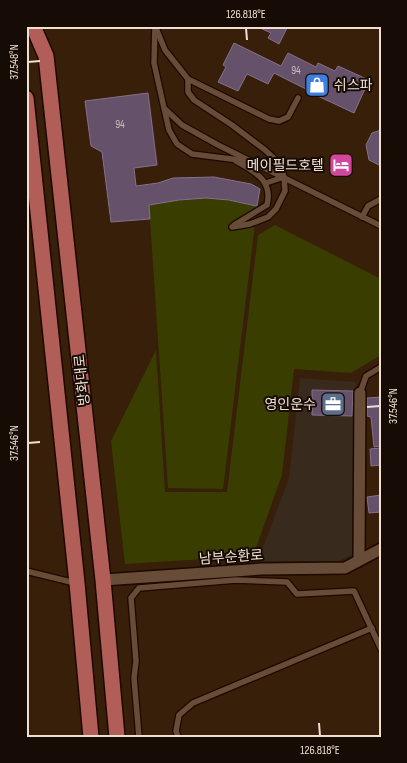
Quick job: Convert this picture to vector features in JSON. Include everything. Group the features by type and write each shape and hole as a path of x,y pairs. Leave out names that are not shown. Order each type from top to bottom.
{"main road":[{"path":"26,38 29,26"},
{"name":"방화대로","path":"33,26 46,56 103,580 117,737"},
{"name":"방화대로","path":"26,98 77,583 91,737"}],"street":[{"path":"359,560 360,393"},
{"name":"남부순환로","path":"103,580 262,569 346,568 381,549"}],"lane":[{"path":"155,26 165,50 188,79 269,120 279,121 288,117 298,98"},
{"path":"155,26 154,63 169,130 177,144 192,154 252,162"},
{"path":"188,79 188,92 194,100 265,150 280,164 284,177 284,191 276,209 268,216 250,224 232,227 266,205 269,194 266,183 255,172 234,160"},
{"path":"164,108 182,125 218,145 381,226"},
{"path":"266,183 284,177"},
{"path":"362,217 368,206 381,199"},
{"path":"360,393 366,376 381,367"},
{"path":"26,571 77,583"},
{"path":"139,737 134,678 136,661 131,598 139,588 236,580 287,582 297,594 354,591 381,649"},
{"path":"178,737 176,731 179,715 194,703 372,628"}],"shaded area":[{"name":"영인운수","path":"300,378 356,382 354,554 339,561 258,561 289,478"}],"green space":[{"path":"206,198 229,200 257,207 223,489 168,488 149,205"},
{"path":"275,225 381,279 381,355 351,373 294,369 282,475 253,556 125,564 111,441 156,350 165,492 227,492 258,235"}],"building":[{"path":"256,26 288,26 279,44 268,38 271,33"},
{"path":"234,43 281,66 288,53 316,67 318,63 335,71 338,66 369,80 354,113 274,73 268,84 247,74 238,91 218,82 226,67 223,65"},
{"path":"148,93 157,165 134,168 136,186 158,183 173,178 214,177 251,184 260,189 257,206 229,200 206,198 179,200 149,205 150,219 111,222 102,152 91,146 85,101"},
{"path":"381,130 381,166 369,160 366,145 372,133"},
{"path":"312,390 353,391 352,416 312,415"},
{"path":"381,397 381,446 374,447 371,417 367,416 367,398"},
{"path":"381,448 381,465 371,466 370,449"},
{"path":"381,495 381,512 369,513 367,497"}],"place":[{"name":"쉬스파","path":"317,85"},
{"name":"메이필드호텔","path":"341,165"},
{"name":"영인운수","path":"333,404"}]}
